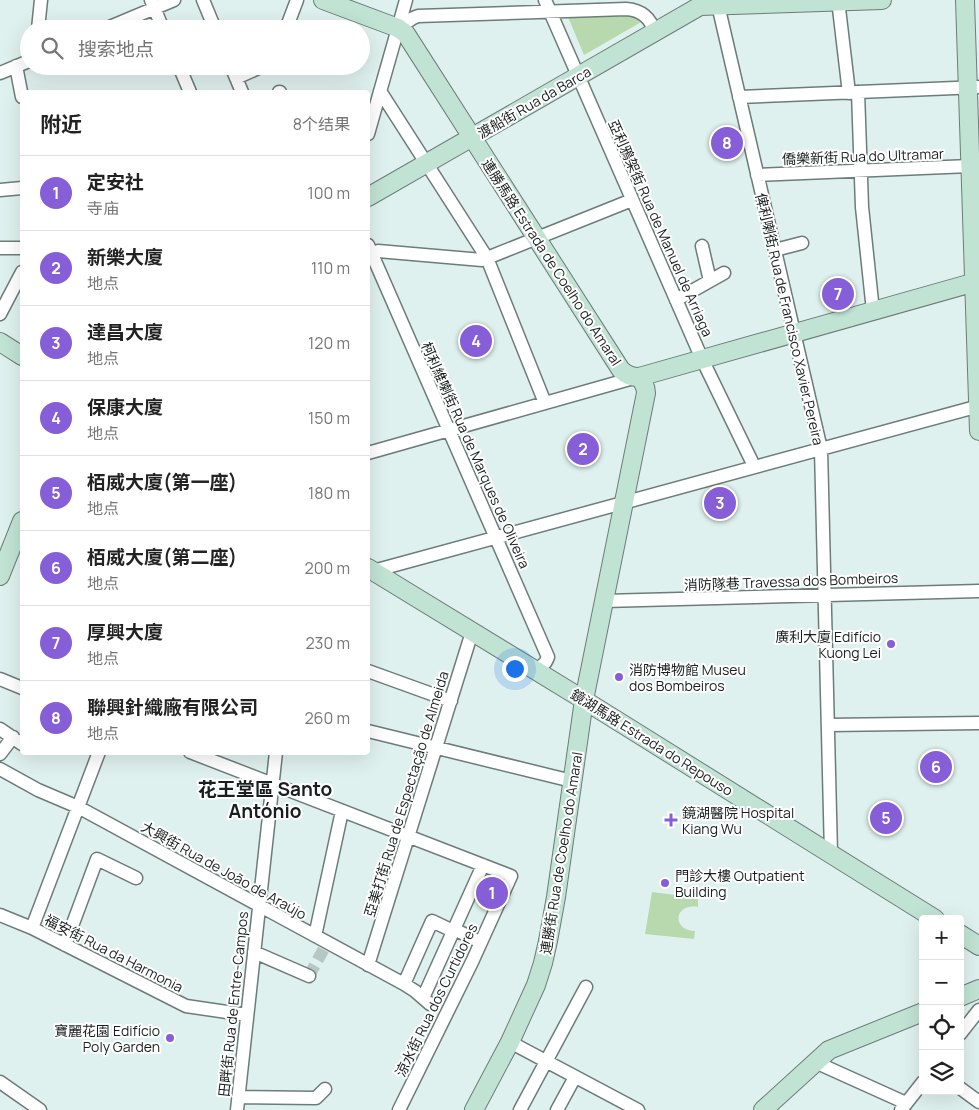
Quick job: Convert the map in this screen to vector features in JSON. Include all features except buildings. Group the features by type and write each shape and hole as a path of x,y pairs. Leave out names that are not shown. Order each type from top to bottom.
{"street":[{"path":"39,20 41,0"},
{"path":"122,20 153,4 174,0"},
{"path":"203,0 211,20"},
{"path":"289,20 297,0"},
{"name":"連勝馬路 Estrada de Coelho do Amaral","path":"323,0 398,28 406,34 621,370 632,377 639,377"},
{"path":"699,3 882,0"},
{"path":"965,0 973,88 970,166 976,282 979,431"},
{"path":"838,1 853,93 873,311"},
{"path":"699,3 723,27"},
{"name":"渡船街 Rua da Barca","path":"370,196 654,32 699,3"},
{"name":"俾利喇街 Rua de Francisco Xavier Pereira","path":"717,3 821,448 831,854"},
{"path":"153,4 159,20"},
{"path":"370,127 405,4"},
{"path":"405,4 410,13 418,16"},
{"path":"398,28 418,16 547,6 636,10 651,23 654,32"},
{"name":"亞利鴉架街 Rua de Manuel de Arriaga","path":"547,6 702,359 754,466"},
{"path":"0,73 20,64"},
{"path":"16,66 21,90"},
{"path":"183,75 189,90"},
{"path":"234,75 241,90"},
{"path":"739,97 973,88"},
{"path":"380,91 487,258 546,403"},
{"name":"僑樂新街 Rua do Ultramar","path":"757,176 970,166"},
{"path":"0,190 20,188"},
{"path":"370,252 482,260 632,200"},
{"path":"774,250 802,243"},
{"path":"702,246 710,281"},
{"path":"0,248 20,248"},
{"name":"柯利維喇街 Rua de Marques de Oliveira","path":"370,254 548,657 544,665 532,668"},
{"path":"676,300 724,273"},
{"path":"0,314 20,276"},
{"path":"370,452 976,282"},
{"path":"0,342 20,355"},
{"path":"584,700 646,393 646,387 639,377"},
{"path":"370,569 979,406"},
{"path":"0,576 18,546 20,534"},
{"name":"鏡湖馬路 Estrada do Repouso","path":"370,569 929,915"},
{"name":"消防隊巷 Travessa dos Bombeiros","path":"604,601 979,591"},
{"name":"亞美打街 Rua de Espectação de Almeida","path":"368,965 472,632"},
{"path":"370,672 451,701"},
{"path":"0,679 20,687"},
{"name":"連勝街 Rua de Coelho do Amaral","path":"474,1110 510,1042 536,985 543,963 556,897 584,700"},
{"path":"828,725 979,723"},
{"path":"0,729 18,741 0,754"},
{"path":"370,732 572,780"},
{"path":"32,928 98,755"},
{"path":"198,755 483,865 453,930"},
{"name":"田畔街 Rua de Entre-Campos","path":"237,1104 276,755"},
{"name":"大興街 Rua de João de Araújo","path":"0,770 38,790 78,807 404,984 426,1001 453,930"},
{"path":"315,936 342,811"},
{"path":"65,945 97,859 136,878"},
{"name":"涼水街 Rua dos Curtidores","path":"399,1110 472,962 510,876 483,865"},
{"path":"472,890 499,902"},
{"name":"福安街 Rua da Harmonia","path":"0,915 32,928 186,1006 247,1015"},
{"path":"404,984 432,921 474,939"},
{"path":"964,934 979,932"},
{"path":"964,937 979,946"},
{"path":"254,952 309,976"},
{"path":"520,1110 586,987"},
{"path":"964,995 979,989"},
{"path":"964,1029 979,1010"},
{"path":"763,1110 831,1049 919,1014"},
{"path":"510,1042 575,1077 624,1107 638,1110"},
{"path":"815,1062 904,1107 919,1087"},
{"path":"557,1110 575,1077"},
{"path":"0,1082 40,1110"},
{"path":"237,1104 316,1098 325,1089"},
{"path":"964,1091 979,1102"}],"green space":[{"path":"627,15 643,21 584,55 568,17"},
{"path":"652,892 698,898 698,907 684,909 678,917 682,927 695,931 694,939 645,934"}],"tunnel":[{"path":"309,976 327,943"}],"place":[{"name":"聯興針織廠有限公司","path":"727,143"},
{"name":"厚興大廈","path":"838,294"},
{"name":"保康大廈","path":"476,341"},
{"name":"新樂大廈","path":"583,449"},
{"name":"達昌大廈","path":"720,503"},
{"name":"廣利大廈 Edifício Kuong Lei","path":"891,644"},
{"name":"消防博物館 Museu dos Bombeiros","path":"619,677"},
{"name":"栢威大廈(第二座)","path":"936,767"},
{"name":"栢威大廈(第一座)","path":"886,818"},
{"name":"鏡湖醫院 Hospital Kiang Wu","path":"671,820"},
{"name":"門診大樓 Outpatient Building","path":"665,883"},
{"name":"定安社","path":"492,893"},
{"name":"寶麗花園 Edifício Poly Garden","path":"170,1038"}],"district":[{"name":"花王堂區 Santo António","path":"265,800"}]}
